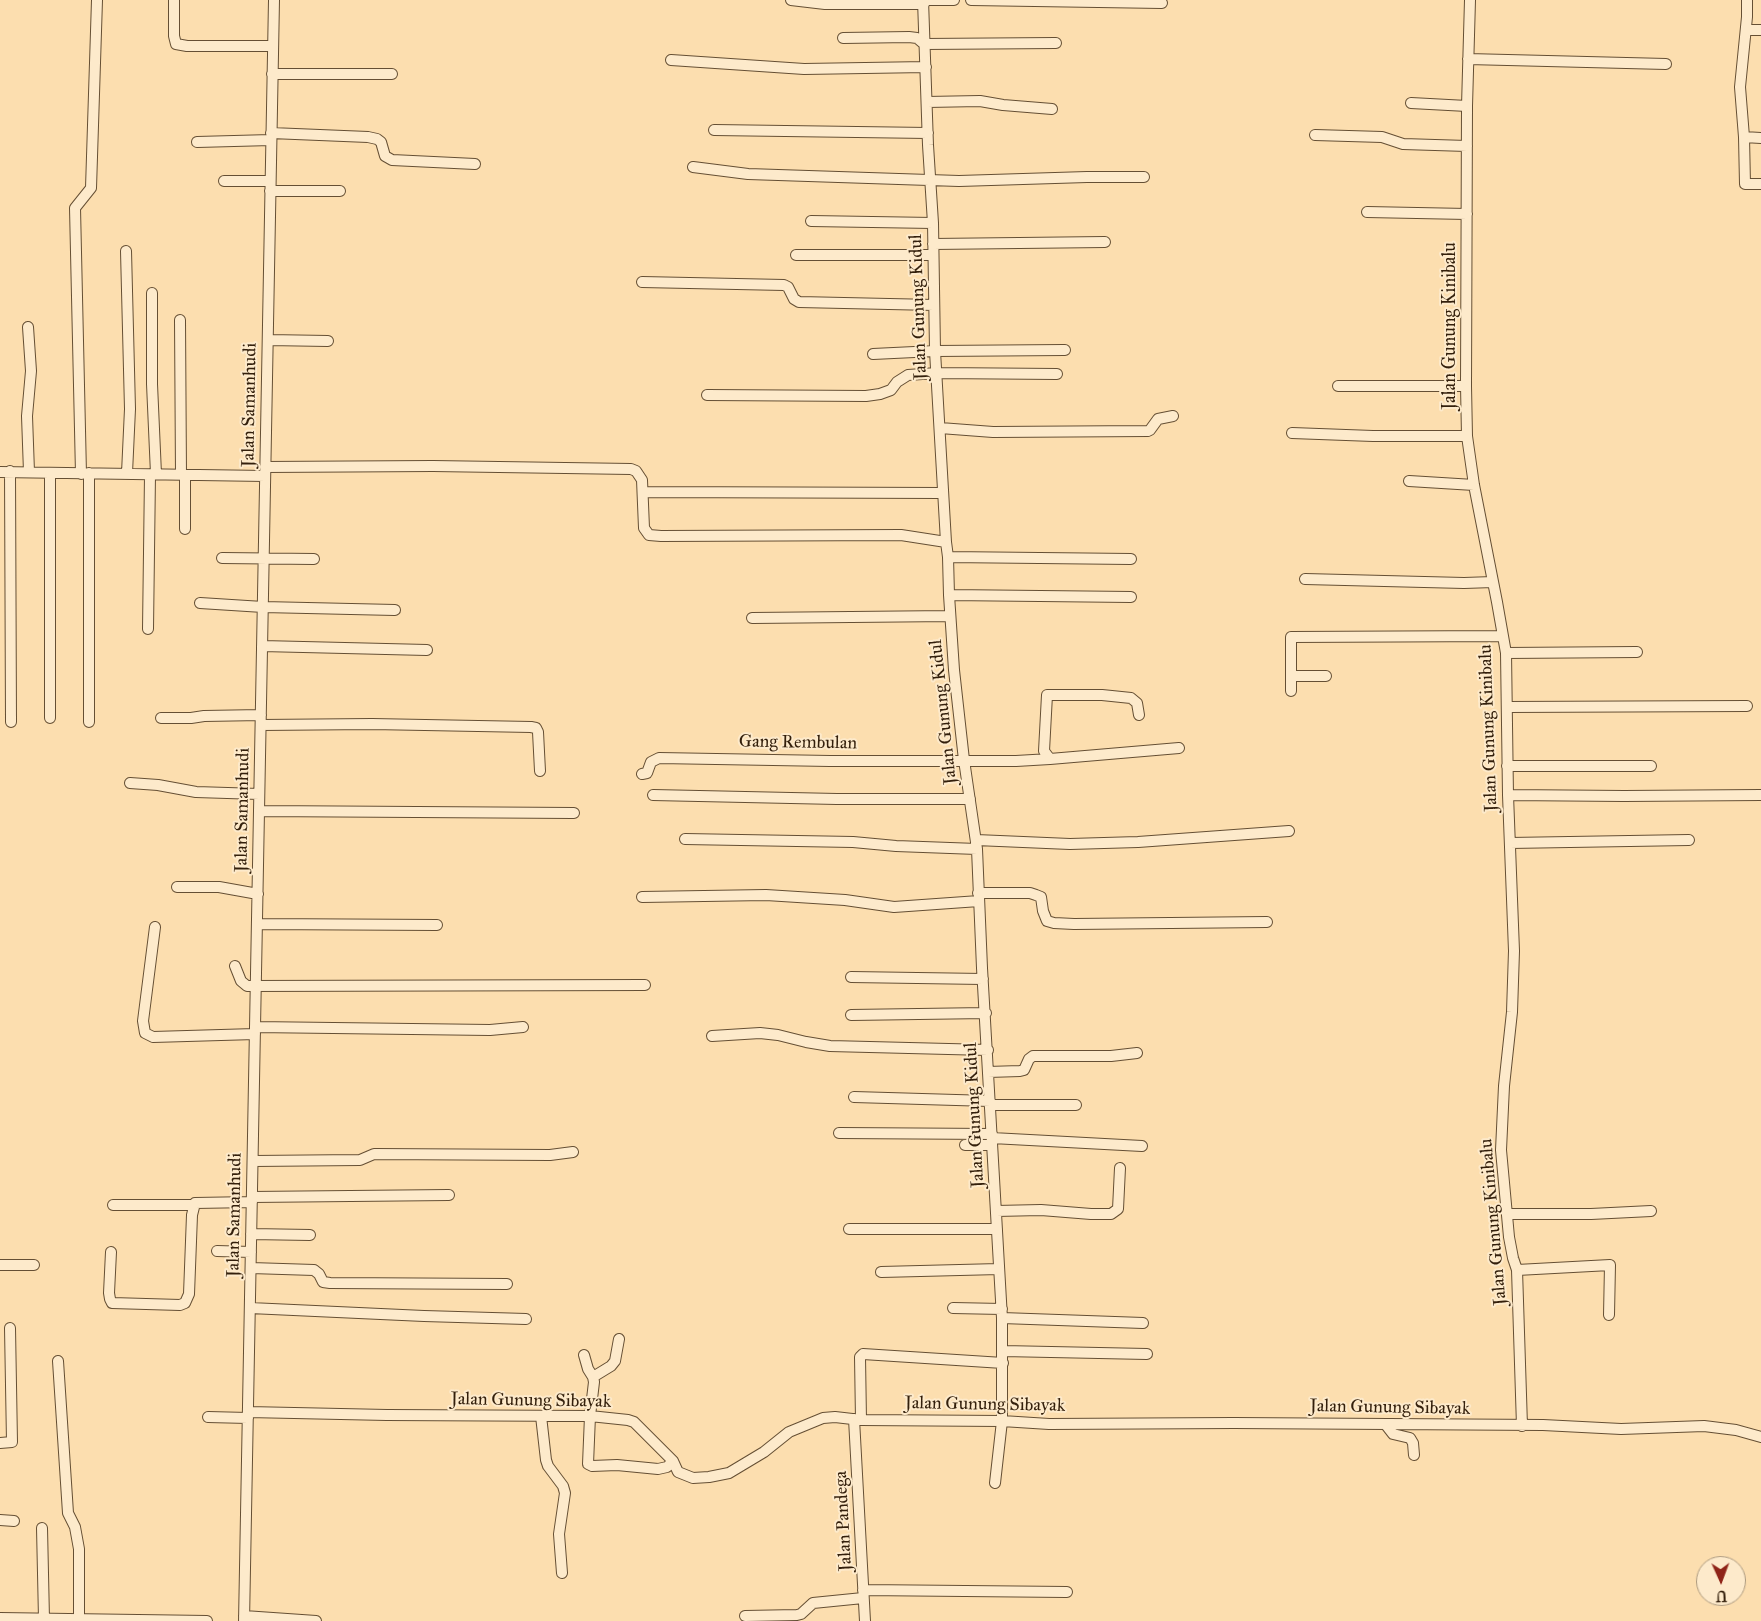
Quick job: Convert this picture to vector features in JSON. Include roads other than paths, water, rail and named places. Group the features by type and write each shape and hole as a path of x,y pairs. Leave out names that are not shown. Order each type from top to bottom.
{"street":[{"path":"90,722 85,474 75,208 91,188 97,0"},
{"path":"174,0 174,36 176,44 187,46 273,46"},
{"name":"Jalan Samanhudi","path":"244,1618 274,0"},
{"path":"791,0 825,4 954,0"},
{"path":"971,0 1162,3"},
{"name":"Jalan Gunung Kinibalu","path":"1470,0 1467,106 1467,436 1474,485 1506,653 1507,766 1514,951 1512,1012 1504,1086 1501,1150 1506,1214 1512,1258 1517,1270 1522,1426"},
{"path":"1747,0 1740,88 1745,184 1761,184"},
{"name":"Jalan Gunung Kidul","path":"923,1 935,351 950,616 964,760 977,844 978,897 1002,1314 1002,1420 994,1483"},
{"path":"1746,30 1761,30"},
{"path":"843,38 909,37 917,38 924,44 1056,43"},
{"path":"1468,59 1666,64"},
{"path":"670,60 804,69 926,67"},
{"path":"272,74 392,74"},
{"path":"927,102 980,100 1003,105 1052,109"},
{"path":"1411,103 1467,106"},
{"path":"714,130 928,133"},
{"path":"1315,135 1382,137 1403,144 1467,146"},
{"path":"196,142 271,137 368,137 381,142 385,156 392,160 475,164"},
{"path":"1744,137 1761,138"},
{"path":"693,167 748,174 970,181 1144,177"},
{"path":"224,181 340,191"},
{"path":"1367,212 1467,214"},
{"path":"811,221 932,222"},
{"path":"796,255 1105,242"},
{"path":"126,251 130,408 127,473"},
{"path":"642,282 784,285 788,287 794,299 799,302 934,305"},
{"path":"148,629 153,474 152,293"},
{"path":"180,320 185,529"},
{"path":"28,327 31,370 27,416 29,472"},
{"path":"268,340 328,341"},
{"path":"873,354 935,351 1065,350"},
{"path":"707,395 866,396 891,390 897,382 908,375 937,373 1057,374"},
{"path":"1338,386 1466,386"},
{"path":"940,428 993,432 1148,431 1158,419 1173,416"},
{"path":"1292,433 1373,436 1467,436"},
{"path":"11,722 5,472 183,475 433,466 631,470 636,471 642,480 644,528 646,533 654,536 901,535 946,542"},
{"path":"50,473 50,718"},
{"path":"1409,480 1474,485"},
{"path":"643,492 943,493"},
{"path":"948,557 1131,559"},
{"path":"222,558 314,559"},
{"path":"1306,579 1493,582"},
{"path":"949,595 1131,597"},
{"path":"200,603 263,607 395,610"},
{"path":"752,618 950,616"},
{"path":"1291,691 1290,637 1502,636"},
{"path":"262,646 426,650"},
{"path":"1506,653 1636,652"},
{"path":"1291,676 1326,676"},
{"path":"1050,758 1044,751 1047,695 1102,695 1130,698 1137,703 1139,715"},
{"path":"1507,707 1747,706"},
{"path":"161,718 204,716 372,724 531,727 536,728 538,732 540,771"},
{"name":"Gang Rembulan","path":"642,774 648,773 651,762 659,758 830,761 1016,761 1180,748"},
{"path":"1507,766 1651,766"},
{"path":"130,783 158,785 196,792 259,794"},
{"path":"653,795 837,799 970,798"},
{"path":"1508,795 1761,795"},
{"path":"259,811 574,813"},
{"path":"685,839 853,842 896,846 1070,844 1138,842 1289,830"},
{"path":"1510,843 1690,840"},
{"path":"177,887 219,887 258,894"},
{"path":"642,897 766,895 845,900 894,907 1030,893 1041,897 1043,912 1047,921 1054,923 1266,922"},
{"path":"257,924 437,925"},
{"path":"156,927 142,1021 146,1033 153,1037 216,1036 255,1030 490,1030 523,1027"},
{"path":"235,966 244,985 256,986 645,985"},
{"path":"851,977 984,979"},
{"path":"851,1015 986,1013"},
{"path":"712,1036 760,1033 830,1046 988,1050"},
{"path":"988,1072 1024,1070 1027,1062 1033,1056 1123,1055 1137,1053"},
{"path":"854,1096 1076,1105"},
{"path":"839,1133 1142,1146"},
{"path":"965,1144 992,1139"},
{"path":"253,1161 360,1160 374,1154 550,1156 573,1152"},
{"path":"996,1211 1041,1210 1111,1214 1118,1209 1120,1168"},
{"path":"113,1205 194,1205 198,1203 252,1200 449,1194"},
{"path":"111,1252 109,1293 112,1303 174,1306 185,1303 189,1294 194,1205"},
{"path":"1506,1214 1591,1214 1651,1210"},
{"path":"849,1229 997,1229"},
{"path":"251,1234 310,1234"},
{"path":"216,1251 251,1252"},
{"path":"0,1265 34,1265"},
{"path":"1517,1270 1610,1265 1609,1314"},
{"path":"251,1268 314,1270 319,1274 323,1282 330,1283 507,1284"},
{"path":"881,1272 999,1268"},
{"path":"250,1308 526,1319"},
{"path":"953,1308 1002,1314 1143,1323"},
{"path":"0,1443 12,1442 10,1328"},
{"path":"593,1376 612,1366 615,1361 619,1339"},
{"path":"1003,1351 1147,1354"},
{"name":"Jalan Pandega","path":"865,1621 858,1419 860,1357 863,1354 1003,1363"},
{"path":"584,1355 588,1369 593,1376 588,1460 590,1465 617,1465 658,1469 667,1467 672,1461"},
{"path":"58,1361 68,1513 75,1527 79,1549 78,1620"},
{"name":"Jalan Gunung Sibayak","path":"208,1417 248,1415 590,1416 618,1418 634,1422 672,1461 678,1472 692,1478 709,1478 729,1473 764,1452 789,1432 823,1418 835,1417 858,1419 1002,1420 1049,1424 1234,1422 1621,1429 1704,1426 1736,1430 1761,1437"},
{"path":"541,1416 546,1460 548,1466 563,1486 565,1494 559,1534 562,1573"},
{"path":"1386,1425 1393,1434 1410,1438 1414,1455"},
{"path":"0,1520 14,1521"},
{"path":"42,1528 44,1619"},
{"path":"745,1616 797,1615 801,1614 813,1603 863,1594 1067,1592"},
{"path":"0,1618 22,1620 207,1621"},
{"path":"244,1618 316,1621"}]}
